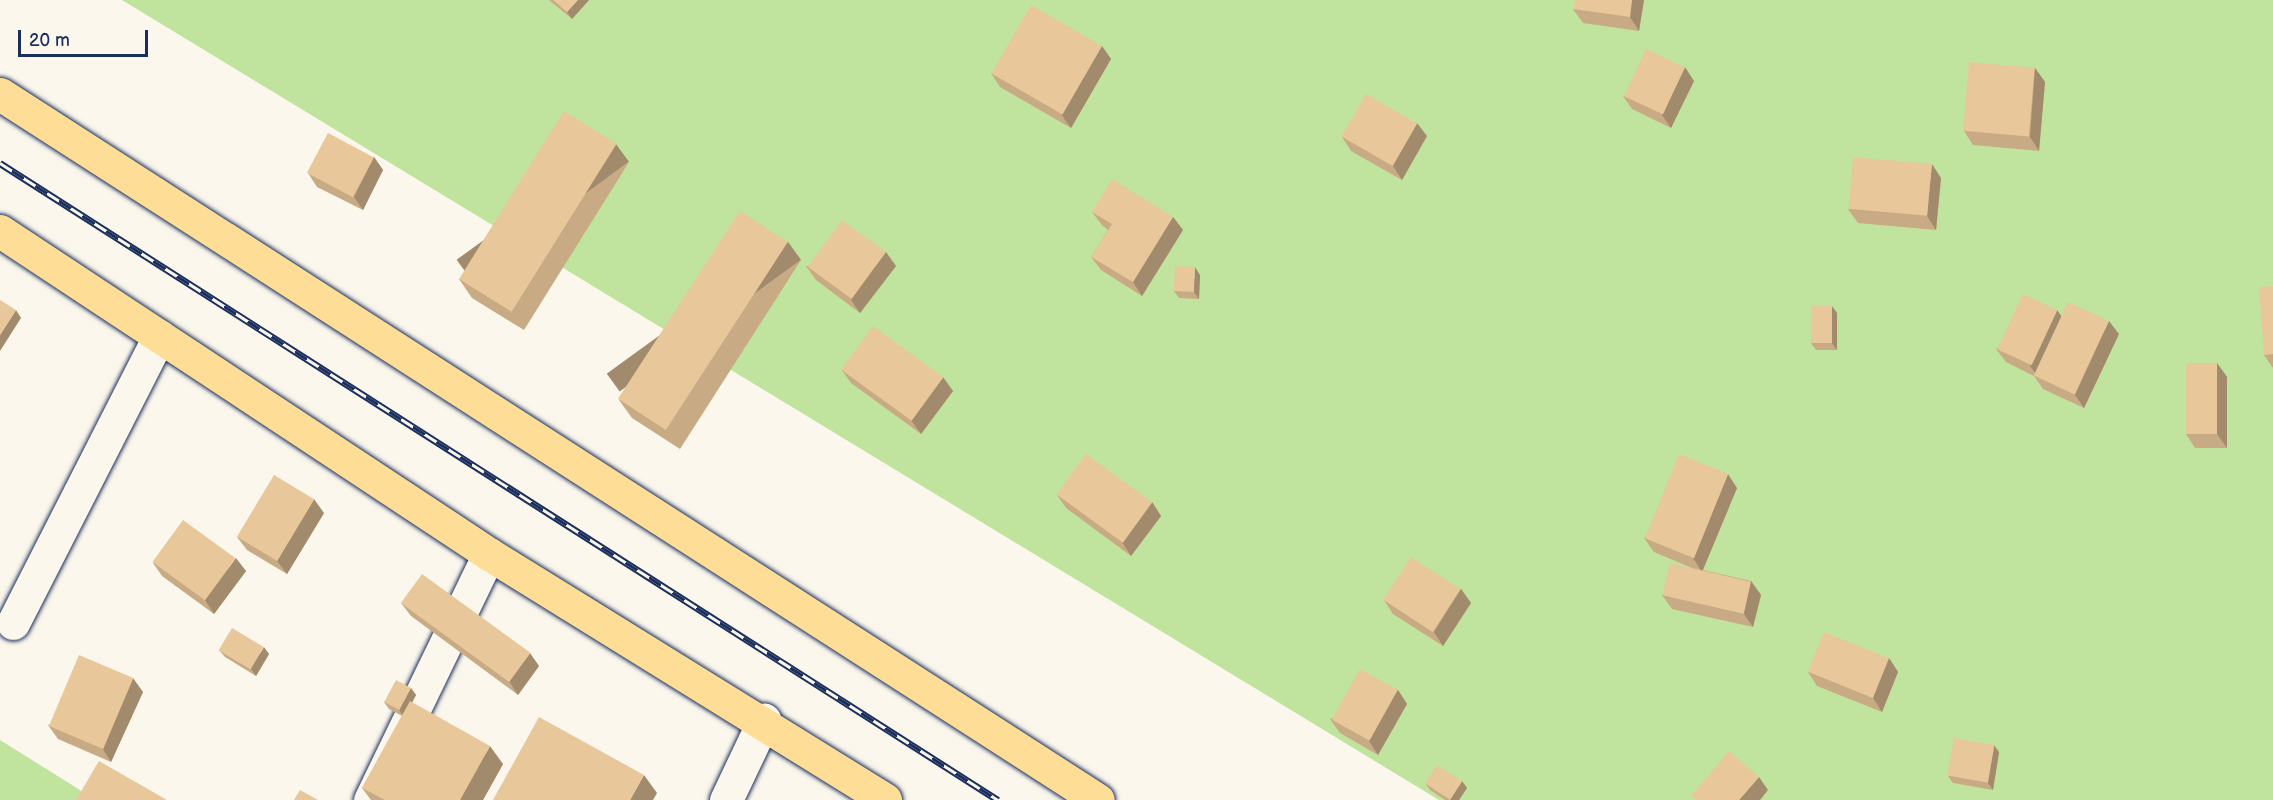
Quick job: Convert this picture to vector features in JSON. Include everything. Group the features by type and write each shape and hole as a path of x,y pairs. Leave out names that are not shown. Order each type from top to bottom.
{"main road":[{"path":"0,94 1098,800"},
{"path":"0,231 489,554 764,720 885,800"}],"street":[{"path":"13,623 159,336"},
{"path":"370,800 489,554"},
{"path":"726,800 764,720"}],"green space":[{"path":"122,0 2273,0 2273,800 1439,800"},
{"path":"0,740 80,790 88,800 0,800"}],"building":[{"path":"553,0 578,0 567,12"},
{"path":"1575,0 1632,0 1630,17 1573,9"},
{"path":"1031,5 1102,46 1063,114 992,73"},
{"path":"1646,49 1685,67 1663,114 1624,96"},
{"path":"1969,62 2035,68 2029,136 1963,131"},
{"path":"1366,94 1417,124 1393,166 1342,136"},
{"path":"564,111 617,144 512,312 459,279"},
{"path":"328,133 374,157 353,197 307,173"},
{"path":"1853,157 1932,164 1927,216 1848,209"},
{"path":"1112,179 1173,217 1133,282 1091,257 1112,224 1092,212"},
{"path":"740,211 788,242 666,430 618,399"},
{"path":"842,220 886,252 852,299 808,267"},
{"path":"1175,266 1195,267 1194,292 1174,291"},
{"path":"2273,286 2273,354 2264,355 2259,287"},
{"path":"2023,294 2057,310 2032,365 1997,349"},
{"path":"0,300 16,310 0,335"},
{"path":"2068,302 2109,321 2075,394 2034,375"},
{"path":"1811,306 1832,306 1832,343 1811,343"},
{"path":"873,326 943,377 912,421 841,370"},
{"path":"2186,363 2217,363 2217,434 2186,434"},
{"path":"1086,454 1152,502 1123,543 1057,494"},
{"path":"1679,454 1728,474 1694,558 1645,538"},
{"path":"274,475 314,499 277,561 237,537"},
{"path":"183,520 236,558 205,600 152,562"},
{"path":"1411,557 1460,589 1433,632 1383,600"},
{"path":"1670,563 1751,582 1743,614 1663,595"},
{"path":"422,574 530,653 509,682 401,603"},
{"path":"232,628 264,647 250,669 219,650"},
{"path":"1824,632 1889,658 1873,698 1808,672"},
{"path":"79,655 133,678 103,749 49,726"},
{"path":"1360,669 1398,690 1369,741 1332,720"},
{"path":"396,680 411,688 399,710 384,702"},
{"path":"410,701 490,746 460,800 385,800 362,788"},
{"path":"539,717 644,775 630,800 493,800"},
{"path":"1954,738 1994,745 1988,783 1947,775"},
{"path":"1729,751 1759,777 1739,800 1697,800 1691,796"},
{"path":"99,761 167,800 76,800"},
{"path":"1437,765 1462,781 1450,800 1425,783"},
{"path":"300,790 318,800 294,800"}],"railway":[{"path":"0,163 998,800"}]}
